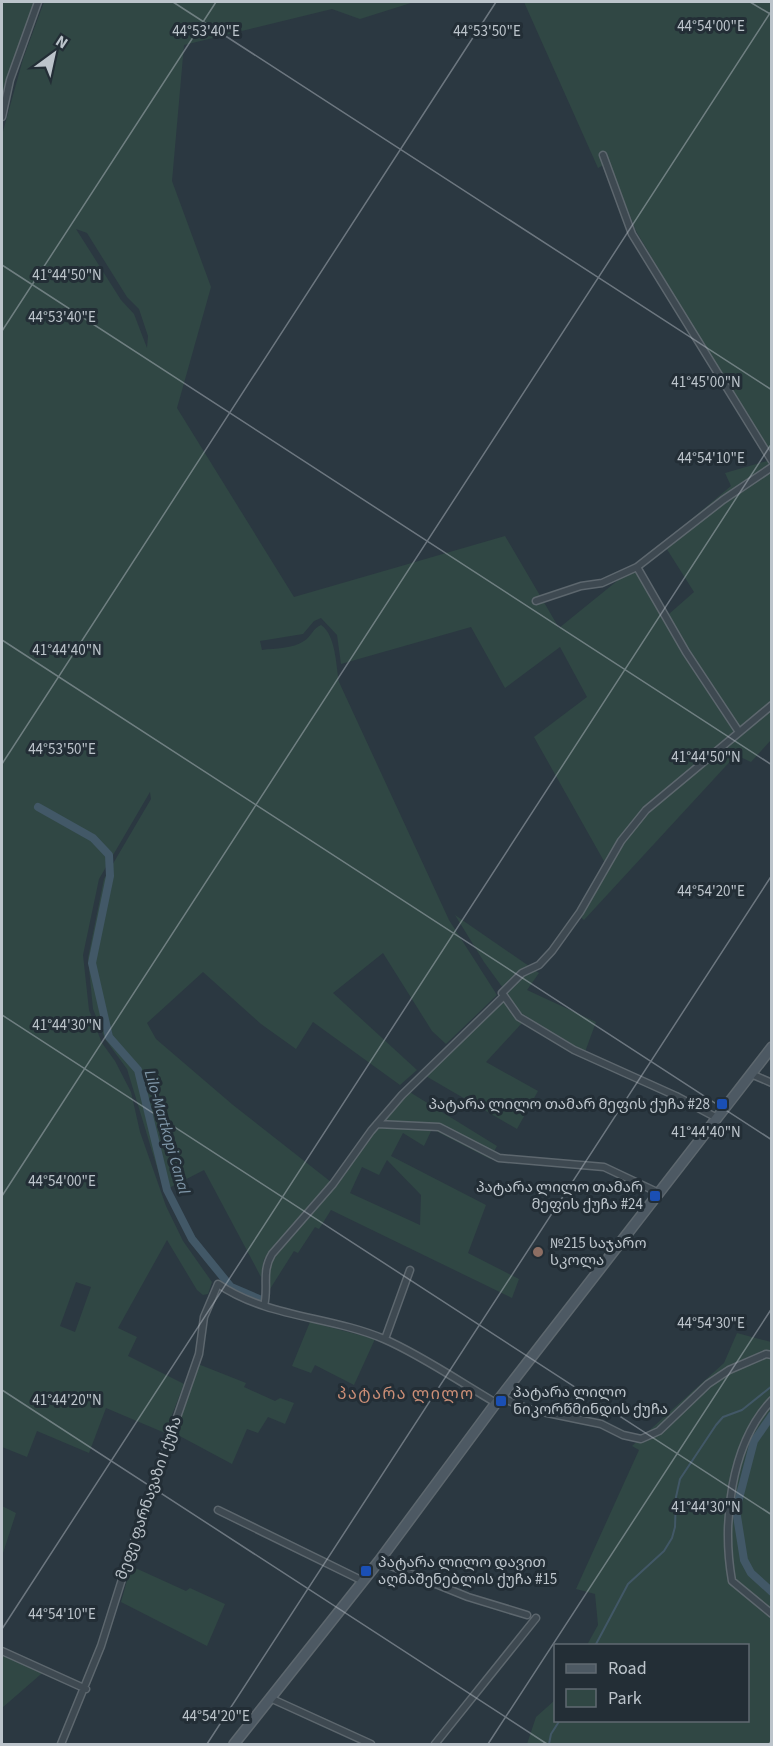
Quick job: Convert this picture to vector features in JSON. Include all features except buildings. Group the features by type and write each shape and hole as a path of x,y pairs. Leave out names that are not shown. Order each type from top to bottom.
{"street":[{"path":"2,117 10,80 38,2"},
{"path":"603,154 633,234 771,461"},
{"path":"536,601 581,586 602,583 637,567 723,500 771,467"},
{"path":"637,567 686,652 739,732"},
{"path":"771,705 646,810 631,827 580,912 552,951 539,965 522,973 423,1072 377,1124 333,1184 266,1264 264,1274 268,1292 264,1306 385,1339 498,1400 528,1409 602,1424 623,1435 641,1439 659,1431 708,1384 729,1370 771,1354"},
{"path":"503,994 519,1017 574,1050 676,1096 717,1118"},
{"path":"234,1744 379,1561 498,1400 771,1047"},
{"path":"751,1074 771,1083"},
{"path":"377,1124 439,1127 499,1158 604,1167 659,1193"},
{"path":"385,1339 410,1270"},
{"name":"მეფე ფარნავაზი I ქუჩა","path":"61,1744 86,1689 199,1354 204,1317 218,1284 233,1294 264,1306"},
{"path":"771,1400 749,1430 738,1462 728,1519 727,1552 732,1581 771,1614"},
{"path":"218,1510 363,1581"},
{"path":"379,1561 468,1597 527,1615"},
{"path":"435,1744 536,1618"},
{"path":"2,1650 86,1689"},
{"path":"270,1698 371,1744"}],"green space":[{"path":"2,2 34,2 2,109"},
{"path":"44,2 414,2 360,19 332,9 184,45 172,181 211,287 177,408 294,597 505,536 559,628 638,564 669,614 694,592 663,543 731,486 725,473 767,461 772,470 771,740 751,762 736,755 584,920 575,912 605,863 534,737 587,697 560,647 505,688 471,627 341,664 337,635 321,618 314,621 303,634 260,641 262,650 289,647 300,644 321,625 326,630 334,651 339,682 449,920 497,995 446,1044 432,1031 383,953 333,993 417,1070 400,1085 313,1022 296,1049 261,1024 203,972 147,1023 156,1039 233,1105 331,1182 264,1259 261,1277 204,1170 169,1188 181,1213 211,1260 235,1287 261,1298 261,1302 231,1290 189,1241 163,1187 127,1069 105,1039 93,1009 88,958 104,879 151,799 150,792 99,879 83,955 89,1010 102,1043 115,1061 131,1092 140,1132 166,1206 183,1241 212,1282 208,1294 203,1295 197,1290 167,1240 118,1328 137,1337 128,1356 184,1384 165,1433 106,1408 89,1453 37,1431 27,1457 2,1447 2,135 23,59","holes":["76,229 87,233 127,297 139,309 148,336 147,348 134,314 121,300","76,1282 91,1287 75,1332 60,1326"]},
{"path":"524,2 771,2 771,458 636,231 609,162 598,168"},
{"path":"455,915 539,973 527,990 596,1022 585,1052 521,1013 484,962"},
{"path":"503,1001 522,1023 486,1062 538,1091 517,1129 424,1075"},
{"path":"408,1091 497,1146 490,1159 432,1129 424,1146 403,1133 391,1156 486,1205 468,1253 519,1279 512,1298 331,1210 319,1229 315,1227 298,1253 294,1251 270,1289 268,1267 275,1255 349,1168 373,1131","holes":["387,1160 421,1195 420,1225 350,1193 362,1167 379,1175"]},
{"path":"310,1322 375,1339 354,1385 315,1365 311,1373 292,1366"},
{"path":"737,1333 771,1342 771,1744 527,1744 536,1717 554,1701 554,1722 749,1722 749,1644 588,1644 598,1625 595,1594 576,1589 639,1450 632,1446 724,1363"},
{"path":"198,1364 246,1383 244,1387 275,1401 280,1398 294,1403 285,1424 268,1417 258,1433 247,1429 232,1464 176,1434"},
{"path":"2,1506 16,1513 2,1556"},
{"path":"131,1566 186,1591 190,1588 225,1604 207,1646 121,1602"},
{"path":"2,1647 48,1668 2,1708"}],"waterway":[{"name":"Lilo-Martkopi Canal","path":"38,807 93,838 109,855 110,876 92,963 109,1037 138,1070 167,1190 192,1239 231,1287 259,1299"},
{"path":"596,1644 628,1584 664,1551 672,1538 680,1479 716,1425 723,1417 742,1410 772,1386"},
{"name":"Lilo-Martkopi Canal","path":"772,1415 754,1441 736,1510 744,1560 751,1573 772,1592"},
{"path":"549,1744 551,1734 559,1722"}],"place":[{"name":"პატარა ლილო თამარ მეფის ქუჩა #28","path":"722,1104"},
{"name":"პატარა ლილო თამარ მეფის ქუჩა #24","path":"655,1196"},
{"name":"№215 საჯარო სკოლა","path":"538,1252"},
{"name":"პატარა ლილო ნიკორწმინდის ქუჩა","path":"501,1401"},
{"name":"პატარა ლილო დავით აღმაშენებლის ქუჩა #15","path":"366,1571"}],"district":[{"name":"პატარა ლილო","path":"406,1394"}]}
